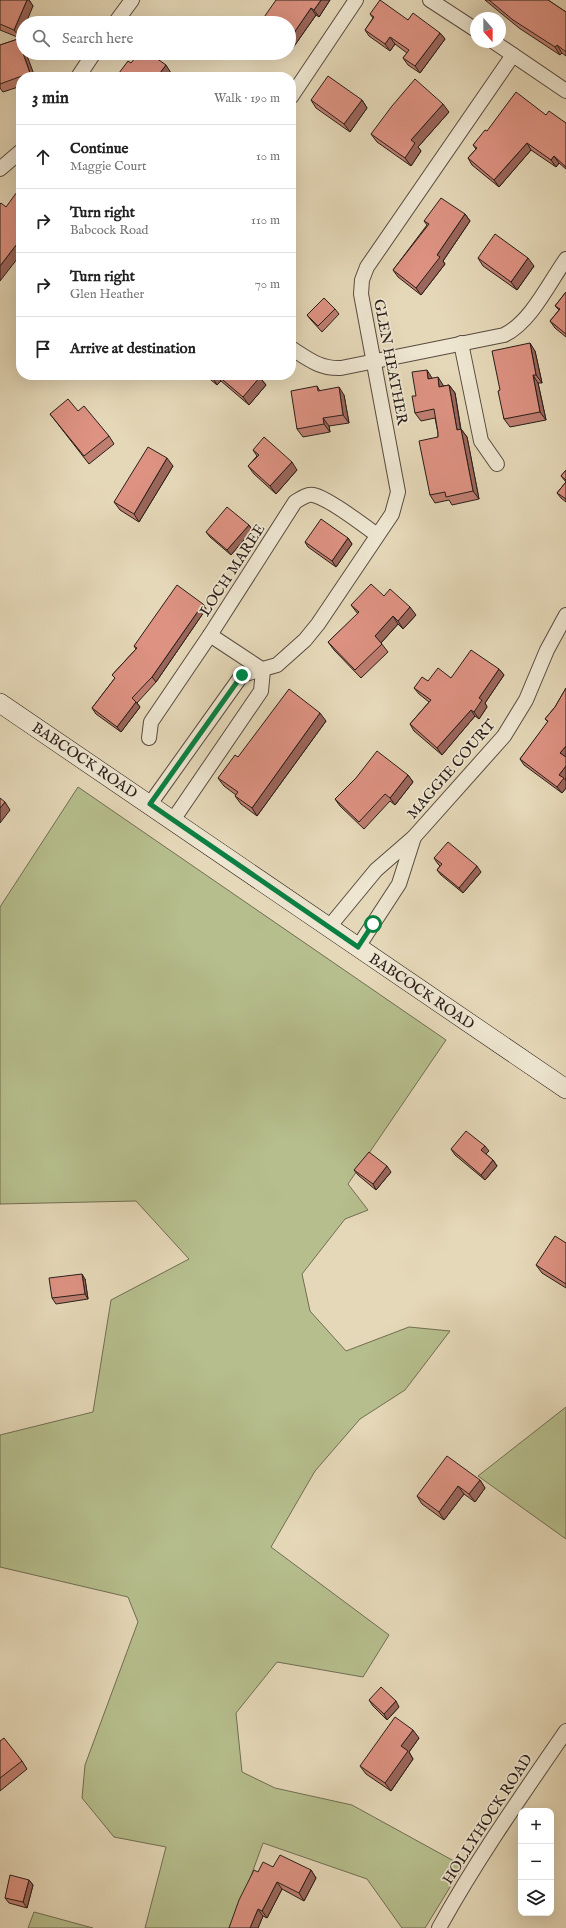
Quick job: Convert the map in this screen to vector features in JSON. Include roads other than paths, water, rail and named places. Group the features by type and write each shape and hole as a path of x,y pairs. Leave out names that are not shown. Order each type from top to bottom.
{"main road":[{"name":"BABCOCK ROAD","path":"0,703 566,1089"}],"street":[{"path":"120,16 132,0"},
{"path":"296,90 356,0"},
{"path":"430,0 470,26"},
{"path":"503,48 566,91"},
{"name":"GLEN HEATHER","path":"150,804 242,675 277,666 305,640 318,624 392,514 398,492 361,294 362,280 367,267 513,55"},
{"path":"81,72 89,60"},
{"path":"0,169 16,155"},
{"path":"296,351 316,365 329,368 496,337 514,330 525,320 566,259"},
{"path":"461,343 481,441 497,464"},
{"name":"LOCH MAREE","path":"149,738 151,722 210,635 295,502 312,495 332,504 377,535"},
{"name":"MAGGIE COURT","path":"328,927 376,870 414,837 504,736 526,700 547,650 566,615"},
{"path":"173,820 261,691 263,670 210,635"},
{"name":"MAGGIE COURT","path":"358,947 399,884 414,837"},
{"name":"HOLLYHOCK ROAD","path":"439,1928 464,1884 502,1825 566,1731"}]}
